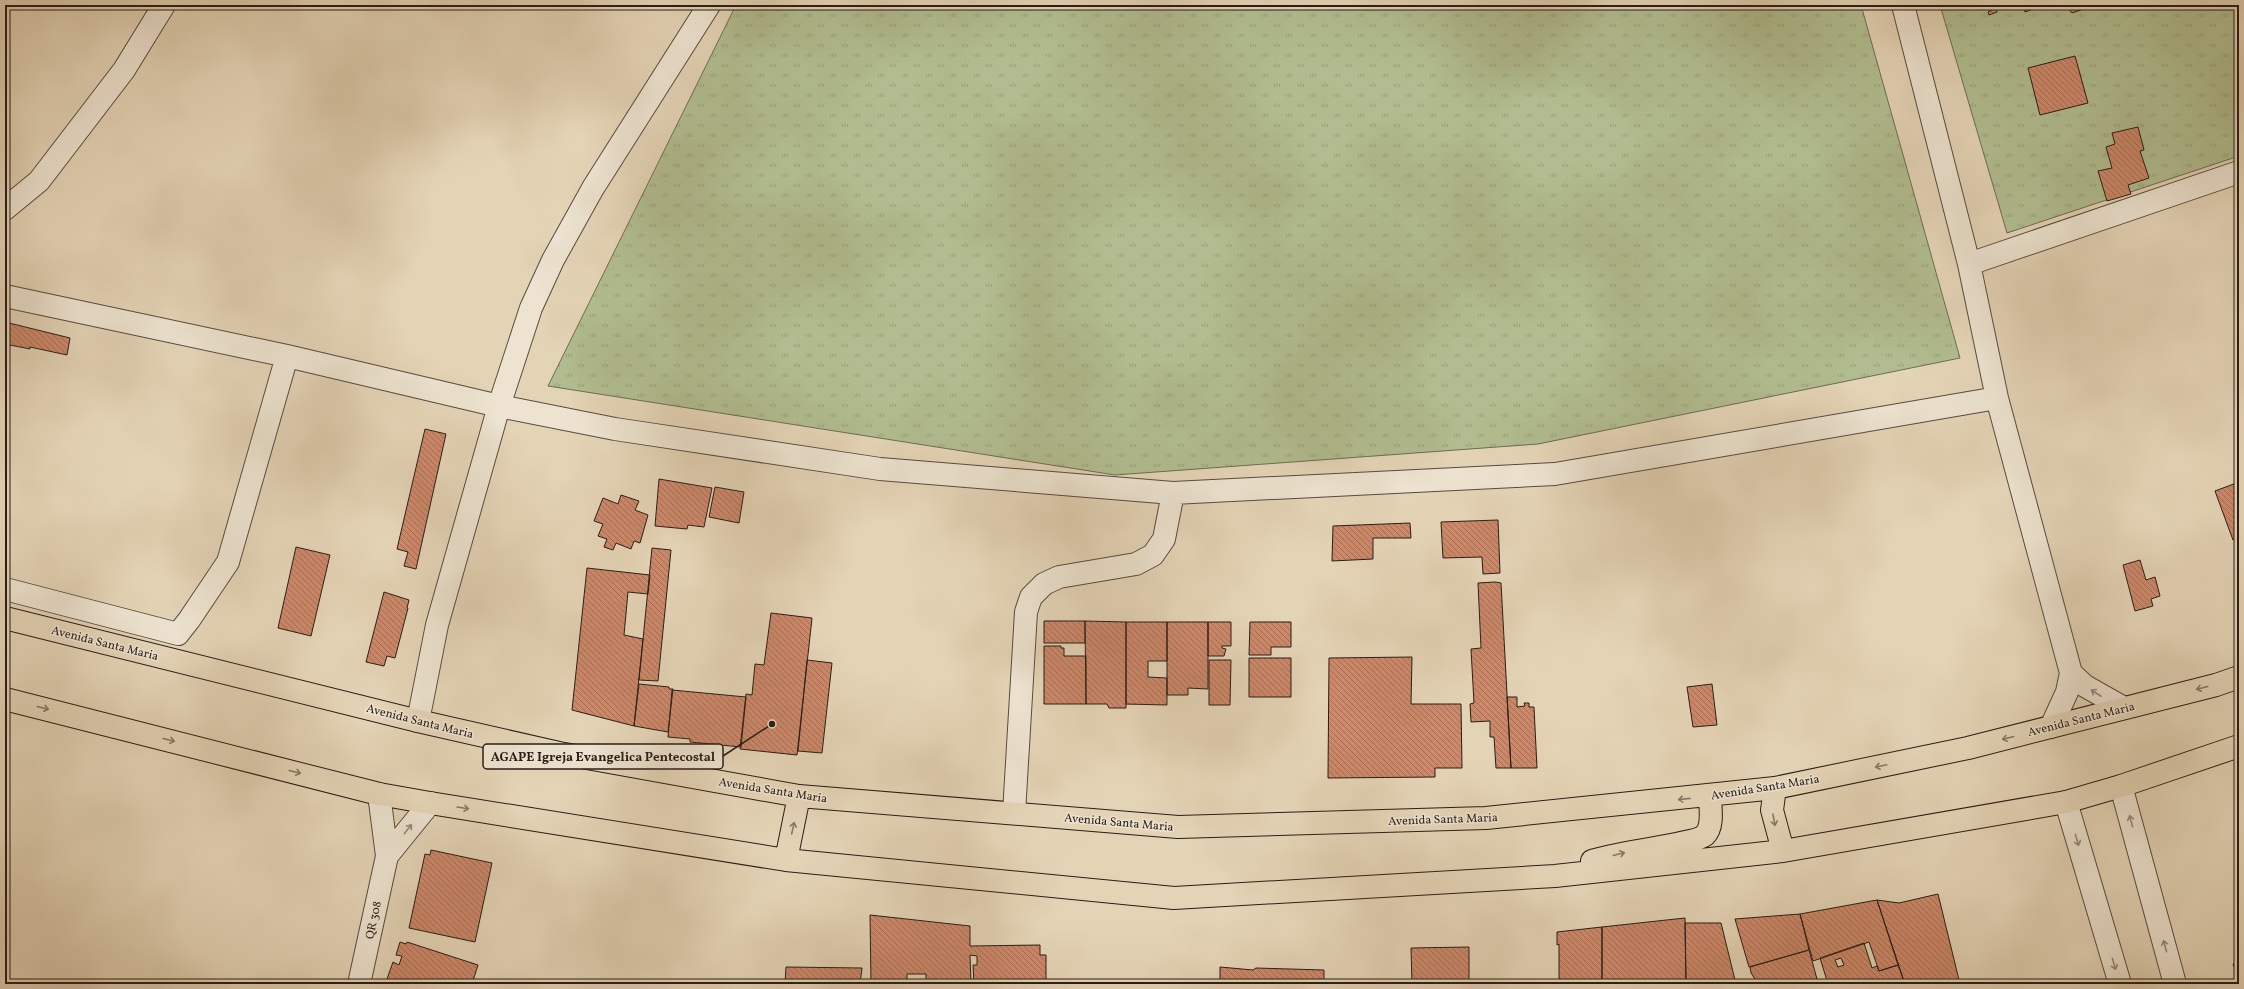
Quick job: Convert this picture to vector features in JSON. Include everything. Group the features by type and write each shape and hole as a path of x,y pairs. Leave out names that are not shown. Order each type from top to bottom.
{"main road":[{"name":"Avenida Santa Maria","path":"5,618 418,721 559,753 800,796 1178,827 1486,818 1710,796 1775,788 1968,748 2239,677"},
{"path":"5,698 379,794 430,803 786,860 1174,898 1555,876 1783,851 2066,802 2121,786 2239,746"},
{"path":"1775,788 1772,810 1783,851"},
{"path":"786,860 800,796"},
{"path":"1555,876 1595,860 1637,850 1689,842 1705,836 1709,828 1711,815 1710,796"}],"street":[{"path":"5,209 39,181 124,70 164,5"},
{"path":"418,721 437,624 499,406 531,308 553,260 593,188 709,5"},
{"path":"1903,5 1969,264 1997,398 2071,673 2067,692 2051,726"},
{"path":"1969,264 2239,172"},
{"path":"5,296 286,356 499,406 615,429 880,470 1173,493 1555,474 1997,398"},
{"path":"5,589 178,634 228,562 286,356"},
{"path":"1014,813 1026,612 1031,597 1044,584 1059,576 1136,564 1153,555 1164,539 1173,493"},
{"path":"2071,673 2085,686 2124,708"},
{"path":"2121,786 2175,984"},
{"name":"QR 308","path":"359,984 387,856 379,794"},
{"path":"2066,802 2120,984"},
{"name":"QR 308","path":"387,856 430,803"}],"green space":[{"path":"736,5 1861,5 1960,358 1538,444 1115,475 548,386"},
{"path":"1940,5 2239,5 2239,156 2007,233"}],"building":[{"path":"2022,5 2043,5 2025,12"},
{"path":"2066,5 2095,5 2072,13"},
{"path":"1996,8 1997,12 1989,15 1988,12"},
{"path":"2075,56 2088,103 2040,115 2028,68"},
{"path":"2138,127 2144,150 2140,151 2149,178 2128,185 2131,194 2107,201 2098,171 2112,168 2106,147 2115,144 2112,133"},
{"path":"5,322 70,338 67,355 30,347 30,349 10,345 5,367"},
{"path":"425,429 446,434 416,569 404,566 408,552 397,549"},
{"path":"659,479 712,488 704,527 688,525 687,529 655,526"},
{"path":"2239,482 2239,537 2233,540 2215,491"},
{"path":"715,487 744,492 739,523 709,517"},
{"path":"621,495 639,501 635,510 648,515 640,543 634,541 631,549 616,543 613,550 604,547 607,539 598,536 603,524 594,521 603,498 618,504"},
{"path":"1498,520 1500,573 1483,574 1482,557 1443,558 1441,522"},
{"path":"1410,523 1411,538 1373,538 1373,559 1332,561 1333,526"},
{"path":"296,547 330,555 311,636 278,628"},
{"path":"652,548 671,550 658,681 639,680"},
{"path":"2140,560 2146,580 2155,577 2160,596 2151,599 2153,606 2135,611 2123,565"},
{"path":"587,568 650,575 648,594 628,592 624,635 643,639 634,726 572,710"},
{"path":"1478,583 1501,583 1511,768 1496,768 1494,737 1490,737 1490,721 1471,722 1470,704 1474,703 1471,649 1481,648"},
{"path":"384,592 409,600 395,658 387,656 384,666 366,662"},
{"path":"771,613 812,618 797,755 740,749 746,694 752,695 755,664 764,665"},
{"path":"1044,621 1085,621 1085,643 1044,643"},
{"path":"1085,621 1126,622 1126,708 1109,708 1107,704 1086,704"},
{"path":"1126,622 1167,622 1167,661 1148,661 1148,677 1167,678 1167,705 1126,704"},
{"path":"1167,622 1208,622 1208,689 1188,688 1188,695 1167,695"},
{"path":"1208,622 1231,622 1231,646 1222,646 1222,648 1226,649 1224,656 1208,656"},
{"path":"1250,622 1291,622 1291,647 1271,647 1271,655 1249,655"},
{"path":"1044,646 1061,646 1061,648 1064,648 1064,656 1086,656 1086,704 1044,704"},
{"path":"1412,657 1411,704 1461,704 1462,768 1435,768 1435,777 1328,778 1329,658"},
{"path":"1249,658 1291,658 1291,697 1249,697"},
{"path":"807,660 832,663 822,753 798,751"},
{"path":"1209,660 1231,660 1230,705 1209,705"},
{"path":"639,684 669,687 669,689 673,689 668,732 634,726"},
{"path":"1712,684 1717,725 1693,727 1687,687"},
{"path":"672,690 746,697 741,747 690,742 690,739 668,737"},
{"path":"1507,697 1517,697 1517,707 1525,706 1524,703 1529,703 1529,707 1534,707 1537,768 1511,768"},
{"path":"431,850 492,863 475,942 409,928 425,854 430,855"},
{"path":"1938,894 1960,984 1905,984 1877,900 1899,903"},
{"path":"1877,900 1898,965 1879,971 1869,942 1813,961 1800,914"},
{"path":"1800,914 1809,950 1749,967 1735,919"},
{"path":"870,915 970,926 970,946 1040,945 1040,955 1046,955 1046,984 974,984 973,965 977,965 977,956 970,955 971,984 926,984 926,974 907,974 907,984 871,984"},
{"path":"1685,918 1686,984 1602,984 1602,927"},
{"path":"1685,923 1721,923 1736,984 1686,984"},
{"path":"1602,927 1602,984 1559,984 1559,944 1557,945 1557,932"},
{"path":"400,942 406,944 407,942 478,965 472,984 389,984 387,979 393,962 399,965 402,956 396,955"},
{"path":"1864,943 1872,968 1877,966 1879,971 1898,965 1905,984 1828,984 1820,958","holes":["1841,958 1844,965 1838,967 1835,960"]},
{"path":"1469,947 1469,984 1412,984 1411,948"},
{"path":"1809,950 1817,979 1799,984 1758,984 1751,973 1750,967"},
{"path":"2239,962 2239,979 2233,964"},
{"path":"786,967 862,968 860,984 785,984"},
{"path":"1220,967 1253,970 1256,968 1324,970 1324,984 1220,984"}],"place":[{"name":"AGAPE Igreja Evangelica Pentecostal","path":"772,724"}]}
